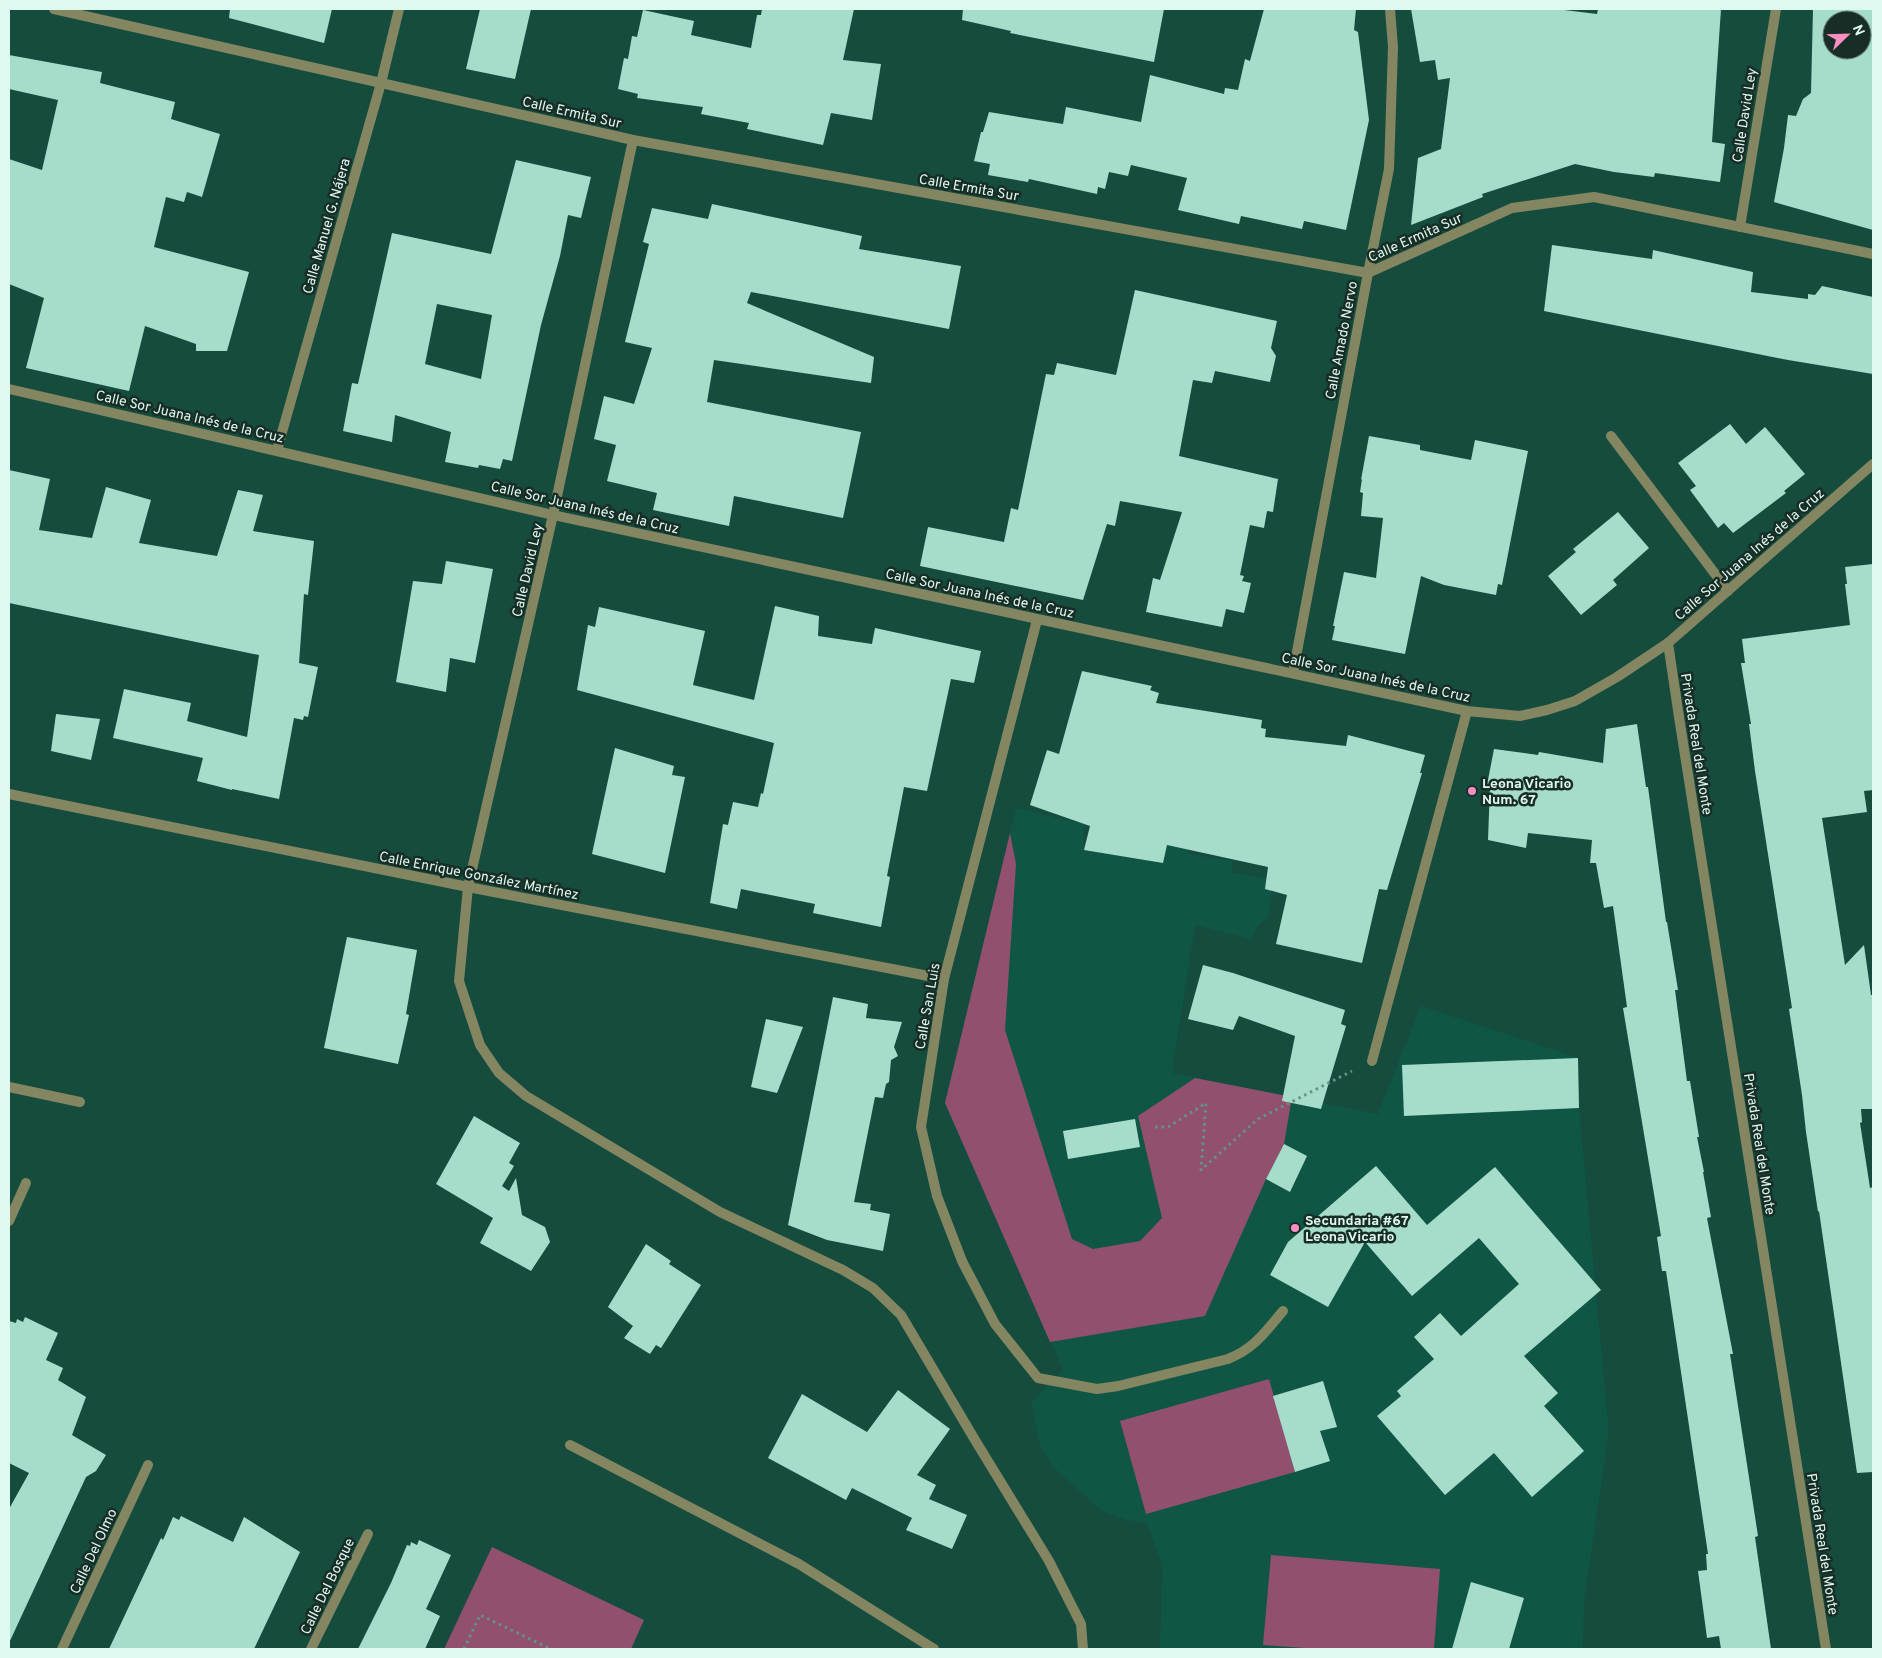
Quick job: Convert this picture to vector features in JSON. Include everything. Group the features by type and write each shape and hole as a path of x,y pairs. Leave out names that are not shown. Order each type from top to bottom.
{"street":[{"name":"Calle Ermita Sur","path":"54,9 633,140 1368,273 1512,208 1594,197 1873,254"},
{"name":"Calle Manuel G. Nájera","path":"277,450 381,83 399,9"},
{"name":"Calle Amado Nervo","path":"1293,673 1389,169 1393,47 1390,9"},
{"name":"Calle David Ley","path":"1740,227 1776,9"},
{"name":"Calle David Ley","path":"633,140 553,516 468,887 459,982 480,1045 499,1073 526,1096 720,1212 842,1270 873,1288 901,1315 1049,1561 1081,1624 1083,1649"},
{"name":"Calle Sor Juana Inés de la Cruz","path":"9,389 277,450 553,516 1467,711 1520,716 1575,701 1617,677 1668,642 1873,464"},
{"path":"1611,436 1728,591"},
{"name":"Calle San Luis","path":"1037,620 944,979 921,1127 937,1196 962,1261 995,1324 1038,1378 1097,1389 1118,1386 1228,1359 1244,1353 1283,1310"},
{"name":"Privada Real del Monte","path":"1668,642 1678,717 1826,1649"},
{"path":"1372,1061 1467,711"},
{"name":"Calle Enrique González Martínez","path":"9,794 468,887 944,979"},
{"path":"9,1087 80,1102"},
{"path":"9,1221 26,1183"},
{"path":"570,1444 799,1564 934,1649"},
{"name":"Calle Del Olmo","path":"62,1649 148,1465"},
{"name":"Calle Del Bosque","path":"311,1649 368,1534"}],"path":[{"path":"1155,1128 1168,1127 1206,1103 1201,1170 1258,1119 1372,1061"},
{"path":"464,1649 480,1615 551,1649"}],"shaded area":[{"name":"Secundaria #67 Leona Vicario","path":"1016,808 1084,824 1083,844 1156,857 1162,838 1187,847 1188,854 1233,861 1232,873 1275,880 1268,917 1258,926 1251,939 1195,925 1172,1073 1378,1114 1421,1006 1578,1058 1579,1108 1609,1432 1584,1601 1583,1649 1160,1649 1162,1565 1147,1523 1126,1520 1103,1512 1052,1466 1040,1445 1031,1403 1063,1370 945,1103"},
{"path":"1010,833 1016,864 1005,1030 1072,1239 1093,1249 1140,1241 1162,1218 1138,1116 1195,1078 1292,1097 1284,1144 1266,1179 1205,1316 1050,1342 945,1103"},
{"path":"1269,1379 1295,1472 1146,1514 1120,1421"},
{"path":"492,1547 644,1620 631,1649 444,1649"},
{"path":"1271,1555 1440,1569 1434,1649 1318,1649 1263,1645"}],"building":[{"path":"230,9 332,9 324,43 229,18"},
{"path":"480,9 531,9 515,79 466,69"},
{"path":"762,9 854,9 843,60 881,64 872,120 831,113 823,145 747,129 749,123 701,114 703,107 637,98 638,94 618,89 624,58 628,59 632,36 637,37 643,10 694,21 691,35 751,48 757,15 761,15"},
{"path":"963,9 1164,9 1154,62 1010,33 1011,31 962,20"},
{"path":"1264,9 1356,9 1354,30 1358,32 1369,120 1346,230 1304,221 1302,229 1241,216 1239,224 1178,210 1187,178 1131,165 1128,176 1109,172 1105,189 1098,187 1097,194 1029,179 1028,182 988,175 990,164 974,161 981,132 983,132 989,112 1063,124 1066,107 1141,122 1150,75 1224,94 1225,88 1238,90 1245,59 1250,61"},
{"path":"1411,9 1556,9 1597,14 1598,9 1721,9 1712,142 1725,144 1720,182 1655,173 1654,177 1614,172 1575,164 1482,194 1483,197 1411,225 1418,158 1441,149 1450,78 1438,80 1435,60 1420,62"},
{"path":"1813,9 1873,9 1873,230 1774,202 1788,115 1796,116 1803,99 1811,93"},
{"path":"9,55 102,72 100,83 175,102 171,119 220,134 202,197 187,192 184,202 166,197 154,247 249,272 227,351 196,351 196,344 145,326 129,391 26,368 44,298 9,284 9,159 42,170 58,100 9,89"},
{"path":"516,160 591,177 581,218 568,215 560,256 541,325 512,461 503,459 500,469 479,465 478,468 445,462 451,432 395,415 392,442 343,431 352,383 358,384 392,233 491,254","holes":["437,304 492,315 481,379 425,364"]},
{"path":"712,204 862,236 859,249 961,266 949,329 751,292 747,303 874,357 871,383 714,360 707,402 861,432 843,518 734,496 729,526 653,510 657,493 607,481 616,445 594,439 604,396 634,404 652,348 625,342 649,244 643,242 652,208 708,219"},
{"path":"1552,245 1652,259 1653,250 1753,272 1751,292 1808,299 1808,294 1815,295 1822,286 1873,297 1873,374 1788,360 1544,311"},
{"path":"1135,290 1277,321 1271,348 1276,356 1270,382 1215,371 1212,383 1193,380 1179,456 1278,479 1273,512 1267,511 1264,528 1250,525 1240,575 1244,576 1242,581 1251,583 1244,613 1226,609 1222,627 1146,612 1153,578 1160,580 1182,512 1120,501 1115,526 1107,524 1083,600 920,566 928,527 1004,542 1011,508 1018,510 1046,374 1054,375 1057,363 1116,375"},
{"path":"1730,424 1746,444 1765,427 1805,474 1784,491 1786,493 1733,533 1724,523 1718,528 1690,490 1696,486 1678,463"},
{"path":"1369,436 1420,445 1420,450 1471,460 1475,440 1528,451 1502,585 1498,584 1496,595 1444,585 1421,576 1405,654 1332,640 1344,572 1376,578 1383,518 1361,516 1363,493 1360,492 1361,480"},
{"path":"9,470 50,479 39,530 92,538 106,487 151,500 139,543 217,556 238,490 263,495 253,531 314,541 308,595 304,594 299,663 318,667 308,717 304,716 303,720 294,718 279,799 197,781 203,758 113,738 124,689 191,703 187,721 247,737 259,655 9,603"},
{"path":"1618,512 1649,548 1613,580 1617,585 1581,615 1548,576 1576,552 1573,549"},
{"path":"446,561 493,569 475,663 450,658 446,692 396,682 413,581 442,584"},
{"path":"1873,564 1873,790 1864,791 1867,812 1822,818 1845,965 1864,945 1871,995 1873,995 1873,1109 1861,1109 1862,1122 1860,1123 1870,1188 1873,1187 1873,1472 1857,1473 1806,1132 1789,1009 1792,1008 1755,771 1749,724 1751,724 1741,663 1745,663 1742,639 1850,625 1845,567"},
{"path":"775,606 819,616 818,636 872,644 875,628 981,651 974,683 951,679 927,791 904,787 887,876 890,877 881,927 813,913 815,904 741,889 737,909 710,903 723,824 728,825 733,802 758,807 761,793 763,794 774,743 577,690 588,625 595,627 599,607 705,631 693,685 754,700"},
{"path":"1082,671 1152,686 1150,690 1159,693 1156,703 1262,720 1261,728 1266,729 1265,737 1346,746 1348,735 1425,755 1420,773 1422,773 1387,890 1379,889 1362,963 1276,944 1287,895 1265,889 1268,867 1167,845 1163,863 1084,850 1090,826 1030,805 1047,750 1059,754"},
{"path":"56,714 100,719 91,760 51,751"},
{"path":"1637,724 1646,787 1648,787 1666,922 1678,990 1675,990 1687,1081 1690,1081 1699,1137 1697,1137 1711,1217 1707,1218 1733,1354 1730,1354 1758,1536 1755,1537 1771,1649 1721,1649 1719,1636 1707,1638 1698,1571 1707,1570 1706,1554 1708,1554 1666,1271 1662,1271 1657,1237 1661,1236 1623,1008 1627,1007 1613,906 1604,908 1596,863 1590,863 1592,840 1528,833 1526,848 1488,840 1490,786 1487,785 1494,749 1538,755 1539,752 1603,763 1606,729"},
{"path":"615,748 674,766 672,775 685,777 665,873 592,854"},
{"path":"347,937 417,950 406,1014 409,1015 398,1064 324,1048"},
{"path":"1203,965 1345,1010 1341,1024 1346,1026 1321,1109 1282,1101 1295,1036 1239,1016 1233,1030 1188,1019"},
{"path":"833,997 868,1004 866,1018 902,1022 894,1047 898,1056 891,1060 889,1082 886,1084 883,1098 875,1097 854,1202 871,1204 870,1210 890,1214 883,1251 827,1240 788,1225"},
{"path":"766,1019 803,1027 777,1093 751,1087"},
{"path":"1578,1058 1579,1108 1404,1116 1402,1065"},
{"path":"474,1116 520,1143 509,1163 514,1166 502,1186 509,1191 516,1178 522,1215 545,1227 550,1242 531,1271 480,1243 493,1218 436,1184"},
{"path":"1135,1119 1140,1147 1068,1159 1063,1131"},
{"path":"1284,1144 1307,1156 1290,1192 1266,1179"},
{"path":"1376,1166 1427,1225 1495,1167 1601,1290 1524,1356 1558,1393 1544,1406 1584,1451 1532,1497 1494,1453 1445,1495 1377,1416 1401,1396 1397,1391 1434,1359 1414,1337 1440,1313 1461,1336 1519,1284 1479,1238 1412,1296 1365,1242 1328,1307 1270,1275 1288,1242"},
{"path":"646,1244 671,1261 669,1264 701,1285 661,1348 656,1345 650,1354 624,1338 633,1326 608,1307"},
{"path":"25,1317 58,1333 46,1360 63,1368 58,1380 86,1397 72,1435 106,1455 96,1471 86,1477 9,1643 9,1509 29,1473 9,1463 9,1321 16,1323 17,1319 23,1322"},
{"path":"1323,1381 1337,1427 1320,1431 1330,1461 1295,1472 1273,1396"},
{"path":"898,1390 950,1429 917,1475 936,1485 929,1499 967,1515 952,1549 906,1530 912,1518 852,1488 846,1500 768,1458 802,1394 867,1432"},
{"path":"181,1516 233,1542 244,1517 300,1552 254,1649 109,1649 161,1538 163,1540 173,1517 179,1520"},
{"path":"419,1540 451,1555 426,1609 440,1616 425,1649 358,1649 391,1583 407,1545 410,1546 411,1542 417,1545"},
{"path":"1471,1582 1524,1598 1509,1649 1452,1649"}],"place":[{"name":"Leona Vicario Num. 67","path":"1472,791"},
{"name":"Secundaria #67 Leona Vicario","path":"1295,1228"}]}
